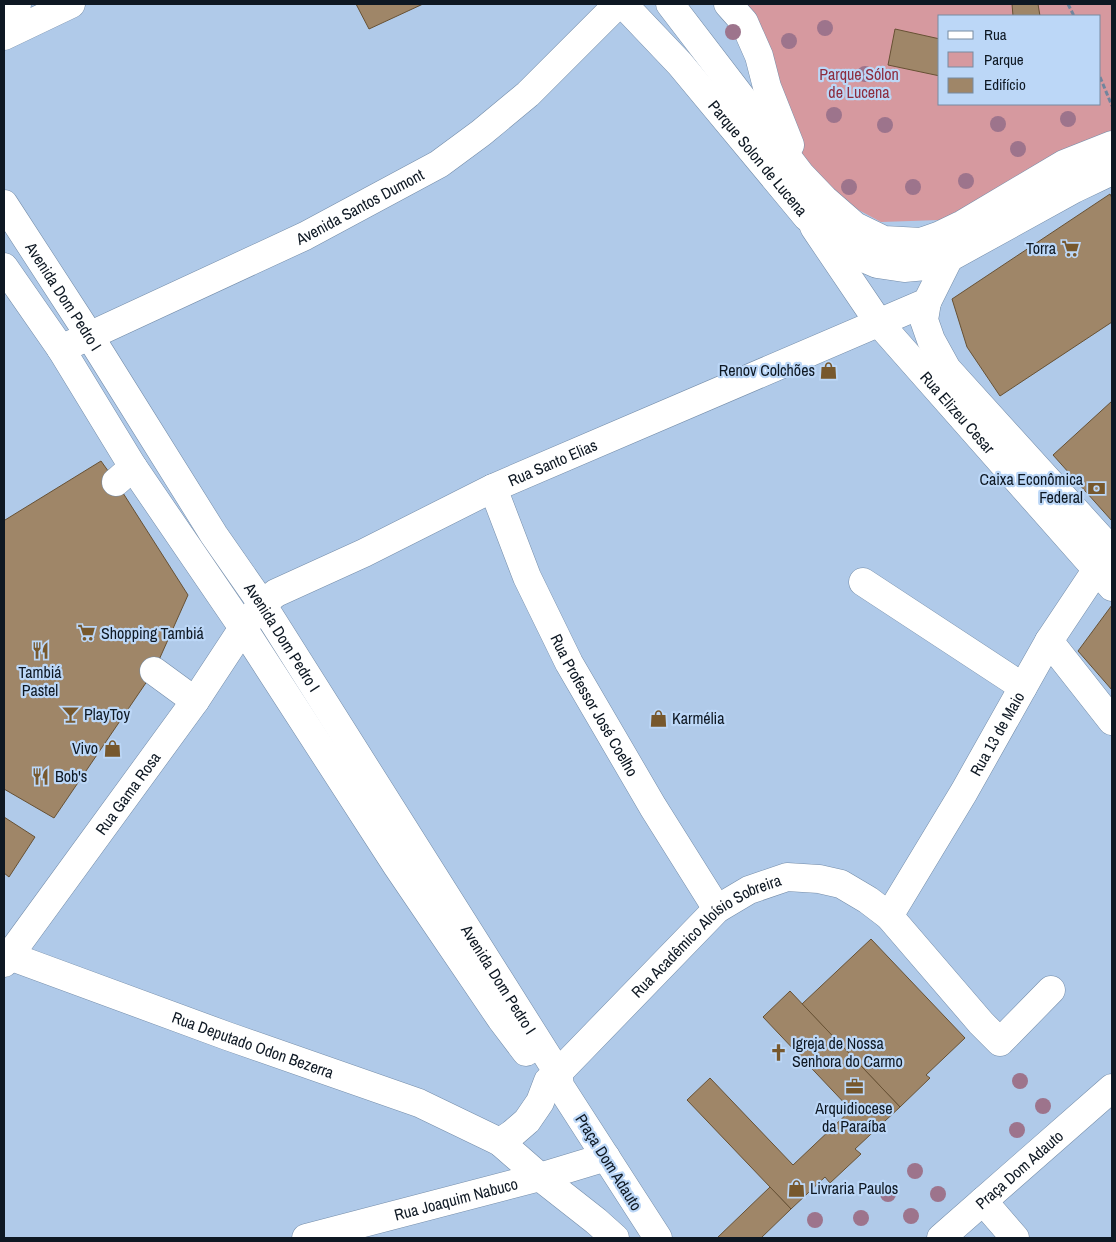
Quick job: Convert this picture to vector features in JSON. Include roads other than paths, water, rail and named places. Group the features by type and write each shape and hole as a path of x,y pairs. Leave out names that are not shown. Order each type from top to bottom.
{"street":[{"path":"4,9 17,4"},
{"path":"4,36 71,4"},
{"name":"Avenida Santos Dumont","path":"61,349 306,236 439,164 481,133 528,94 618,4"},
{"name":"Parque Solon de Lucena","path":"623,4 680,64 807,217 879,323"},
{"path":"670,4 801,175 824,199 855,226 884,240 921,242 938,236 964,224 1064,164 1112,145"},
{"path":"728,4 744,22 759,56 767,88 801,175"},
{"path":"807,217 836,242 877,264 904,268 926,266 949,258 1074,188 1112,171"},
{"name":"Avenida Dom Pedro I","path":"4,204 89,335 214,535 262,604 555,1080"},
{"path":"879,323 927,302 949,258"},
{"name":"Avenida Dom Pedro I","path":"4,266 61,349 124,475 243,628 397,866 501,1019 555,1080"},
{"name":"Rua Elizeu Cesar","path":"927,302 924,320 930,340 947,369 1108,566"},
{"name":"Rua Santo Elias","path":"243,628 262,604 276,593 364,553 493,488 879,323"},
{"name":"Rua Elizeu Cesar","path":"879,323 1108,566"},
{"name":"Rua Professor José Coelho","path":"493,488 527,577 569,664 653,807 718,909"},
{"name":"Rua 13 de Maio","path":"889,916 964,792 1050,641 1108,566"},
{"path":"863,582 1024,687"},
{"name":"Rua Gama Rosa","path":"5,958 195,702 243,628"},
{"path":"1050,641 1112,721"},
{"path":"154,671 195,702"},
{"name":"Rua Acadêmico Aloísio Sobreira","path":"500,1142 526,1121 555,1080 718,909 749,890 787,877 819,879 841,884 868,900 889,916 981,1023 1000,1042 1051,990"},
{"name":"Rua Deputado Odon Bezerra","path":"5,958 419,1103 500,1142"},
{"name":"Praça Dom Adauto","path":"555,1080 658,1238"},
{"name":"Praça Dom Adauto","path":"941,1238 1105,1094"},
{"path":"500,1142 540,1178 596,1221 614,1238"},
{"name":"Rua Joaquim Nabuco","path":"306,1238 540,1178 606,1157"},
{"path":"983,1201 1015,1238"}],"place":[{"name":"Torra","path":"1070,248"},
{"name":"Renov Colchões","path":"829,370"},
{"name":"Caixa Econômica Federal","path":"1097,488"},
{"name":"Shopping Tambiá","path":"87,633"},
{"name":"Tambiá Pastel","path":"40,650"},
{"name":"PlayToy","path":"70,714"},
{"name":"Karmélia","path":"658,718"},
{"name":"Vivo","path":"112,748"},
{"name":"Bob's","path":"41,776"},
{"name":"Igreja de Nossa Senhora do Carmo","path":"778,1052"},
{"name":"Arquidiocese da Paraíba","path":"854,1087"},
{"name":"Livraria Paulos","path":"796,1188"}],"park label":[{"name":"Parque Sólon de Lucena","path":"859,83"}]}
